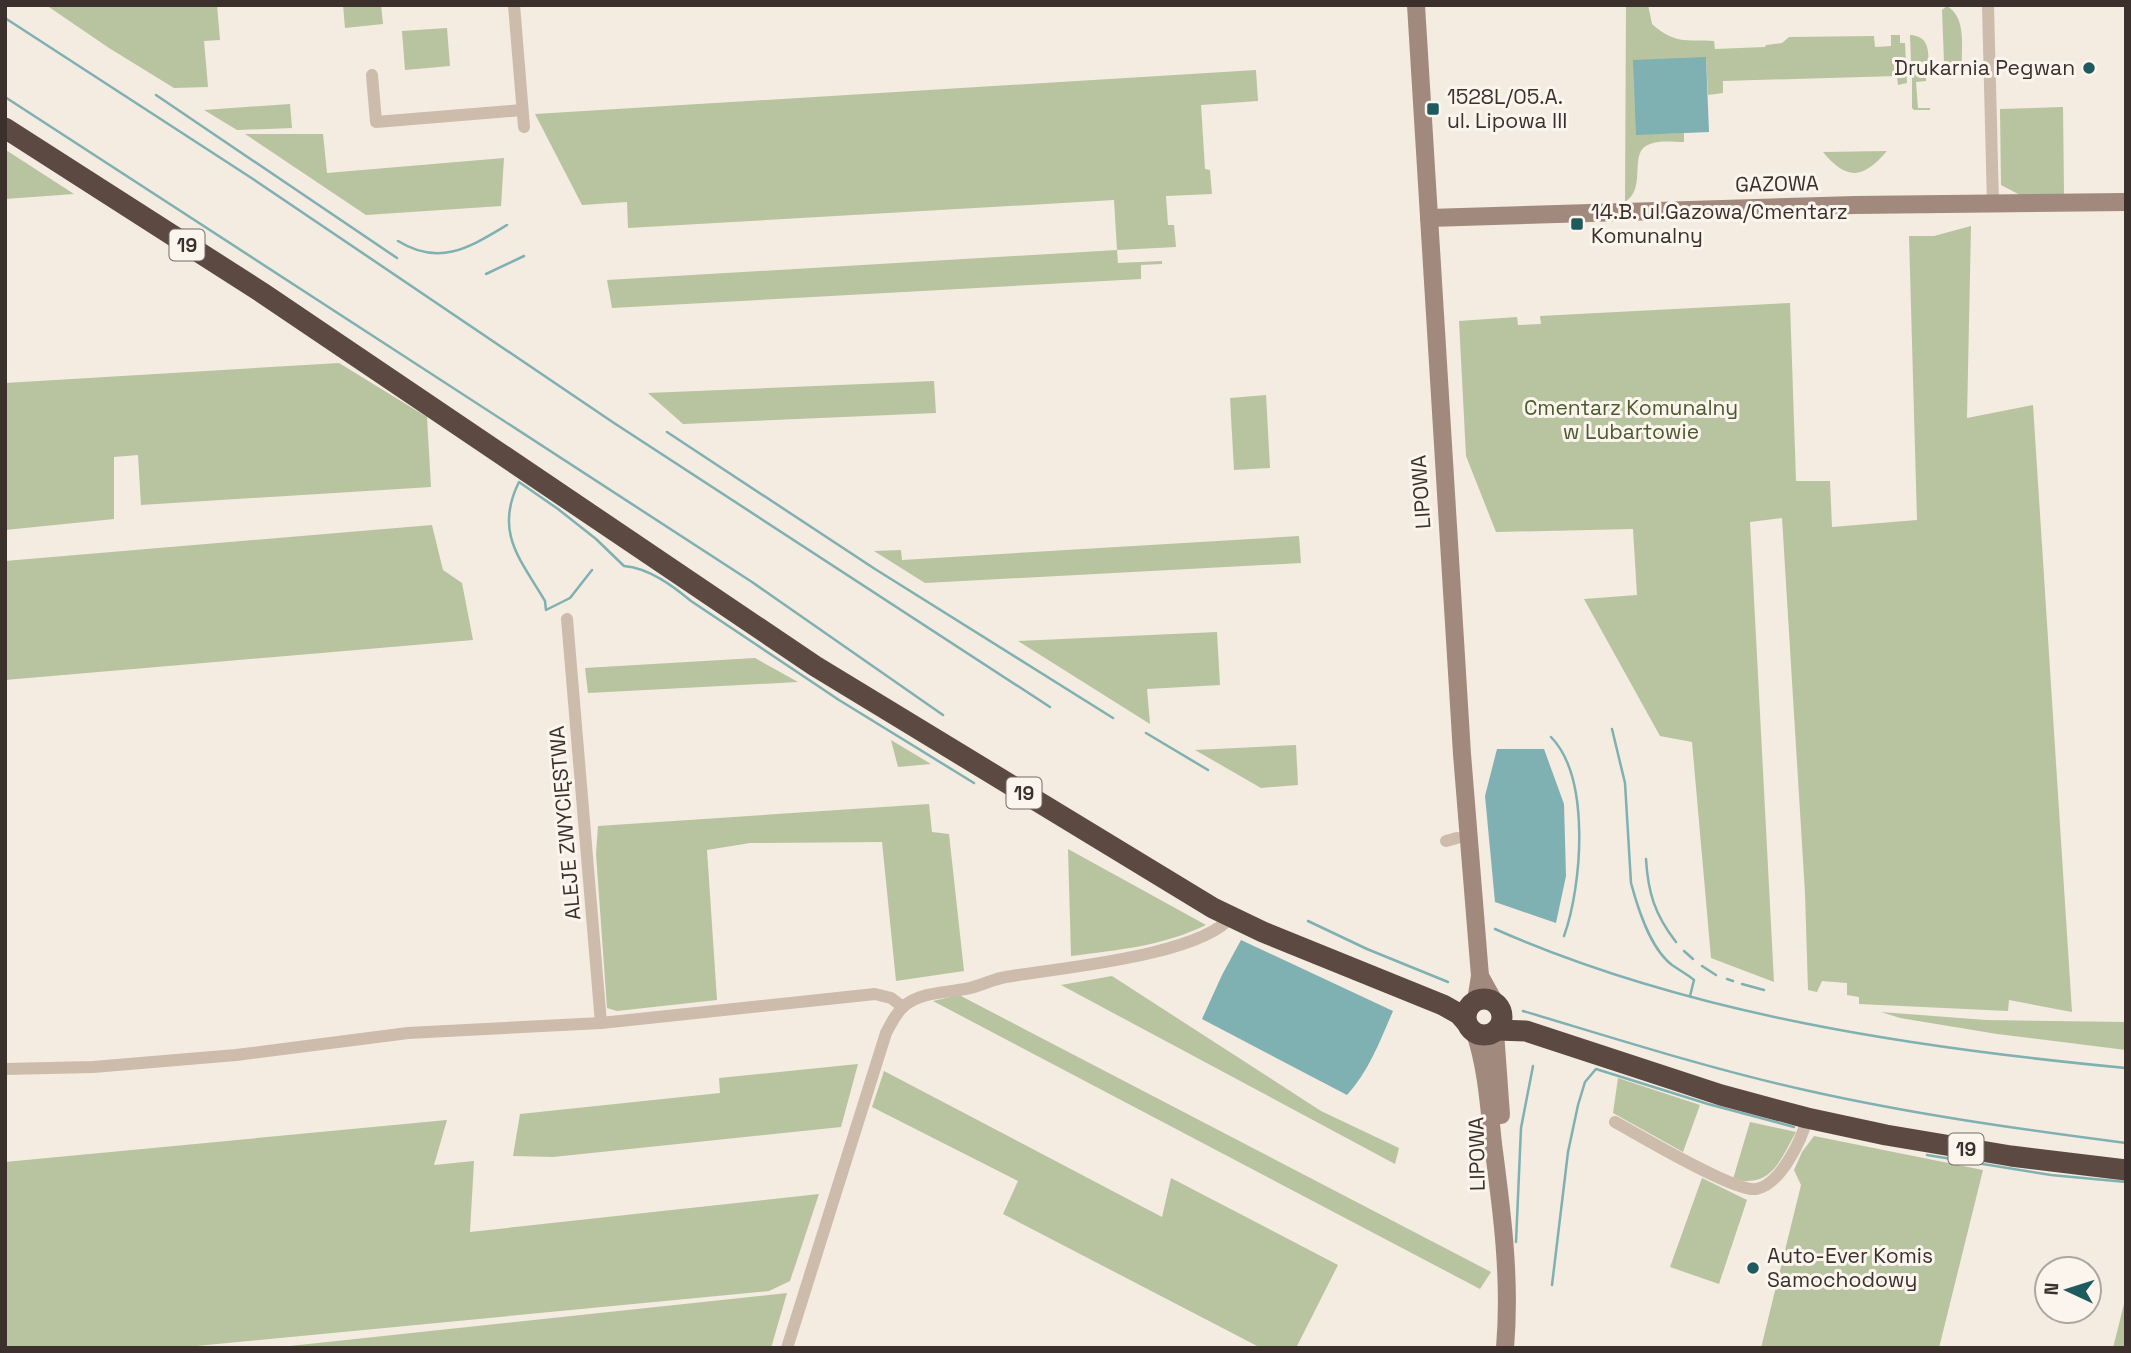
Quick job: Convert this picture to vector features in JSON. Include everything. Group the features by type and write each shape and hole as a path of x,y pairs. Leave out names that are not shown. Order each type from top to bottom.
{"highway":[{"name":"19","path":"5,128 261,292 815,666 1213,908 1387,984 1443,1005 1458,1014 1485,1018 1721,1095 1886,1135 2011,1156 2126,1170"}],"street":[{"path":"514,5 524,127"},
{"name":"LIPOWA","path":"1416,5 1462,754 1485,1018 1485,1060 1506,1259 1505,1348"},
{"path":"1988,5 1993,205"},
{"path":"372,75 376,122 522,110"},
{"name":"GAZOWA","path":"1429,218 1837,205 2126,202"},
{"name":"ALEJE ZWYCIĘSTWA","path":"567,619 601,1023"},
{"path":"787,1348 886,1033 895,1016 904,1007 928,994 968,989 1004,977 1175,947 1220,929 1232,916"},
{"path":"5,1069 93,1067 236,1055 408,1033 601,1023 875,994 891,998 904,1007"},
{"path":"1615,1122 1722,1179 1748,1189 1756,1189 1775,1180 1783,1171 1807,1118"}],"green space":[{"path":"46,5 217,5 220,40 204,41 208,87 174,88"},
{"path":"343,5 381,5 383,24 345,28"},
{"path":"1626,5 1648,5 1652,24 1660,31 1681,40 1714,41 1715,49 1765,47 1782,43 1789,37 1874,36 1875,47 1891,46 1891,35 1900,35 1900,43 1905,43 1907,83 1898,85 1897,76 1723,81 1723,93 1708,95 1706,57 1636,134 1684,133 1684,142 1658,142 1643,148 1638,162 1635,188 1632,196 1625,202"},
{"path":"1947,6 1958,18 1960,25 1962,68 1949,68 1947,62 1944,62 1942,10"},
{"path":"447,28 450,66 405,70 402,31"},
{"path":"1910,35 1924,40 1929,63 1911,62"},
{"path":"1912,68 1926,68 1926,81 1916,82 1918,108 1930,110 1912,108"},
{"path":"1256,70 1258,101 1201,105 1205,169 1210,170 1212,194 1166,196 1168,225 1174,225 1176,247 1117,250 1114,200 628,228 627,202 582,205 535,114"},
{"path":"290,104 292,128 237,130 204,110"},
{"path":"2063,107 2064,195 2020,195 2001,185 2000,109"},
{"path":"245,134 323,134 327,173 504,158 501,206 366,215"},
{"path":"5,150 9,152 74,194 5,199"},
{"path":"1887,151 1870,167 1855,173 1840,168 1823,152"},
{"name":"Cmentarz Komunalny w Lubartowie","path":"1971,226 1967,418 2033,405 2072,1012 2009,1000 2008,1011 1859,1004 1859,997 1847,995 1847,983 1822,981 1817,992 1808,990 1805,893 1782,518 1750,522 1774,982 1711,958 1692,742 1660,736 1584,599 1637,595 1633,529 1496,532 1466,456 1459,321 1517,317 1518,325 1541,324 1540,316 1790,303 1796,481 1830,481 1832,527 1917,520 1909,236 1934,236"},
{"path":"1117,250 1118,263 1162,261 1162,264 1141,265 1141,279 612,308 607,280"},
{"path":"339,363 427,417 431,487 141,505 138,455 114,457 114,519 5,530 5,383"},
{"path":"934,381 936,413 683,424 648,393"},
{"path":"1266,395 1270,468 1234,470 1230,398"},
{"path":"432,525 443,570 462,583 473,640 5,680 5,561"},
{"path":"1299,536 1301,563 925,583 874,551 901,550 902,560"},
{"path":"1217,632 1220,685 1147,689 1150,724 1018,641"},
{"path":"755,658 798,682 588,693 585,668"},
{"path":"891,740 931,764 898,767"},
{"path":"1296,745 1298,785 1261,788 1195,750"},
{"path":"929,804 932,832 949,834 964,971 896,981 882,842 750,843 707,850 717,1000 617,1011 607,1008 596,854 598,826"},
{"path":"1068,849 1206,925 1157,942 1071,956"},
{"path":"1112,976 1321,1111 1399,1148 1395,1164 1061,985"},
{"path":"959,995 1491,1272 1480,1289 933,1001"},
{"path":"1881,1012 1986,1020 2126,1022 2126,1050 1997,1034 1900,1018"},
{"path":"858,1064 841,1127 553,1157 513,1156 520,1114 720,1093 719,1078"},
{"path":"884,1071 1162,1217 1171,1178 1338,1265 1296,1348 1261,1348 1003,1214 1018,1181 872,1107"},
{"path":"1618,1078 1700,1105 1683,1152 1613,1113"},
{"path":"447,1120 434,1165 474,1161 470,1232 819,1194 790,1281 769,1291 176,1348 5,1348 5,1162"},
{"path":"1750,1122 1796,1132 1779,1162 1766,1176 1746,1181 1733,1179"},
{"path":"1814,1136 1983,1170 1939,1348 1761,1348 1801,1185 1794,1170 1802,1152"},
{"path":"1702,1178 1747,1200 1719,1284 1670,1267"},
{"path":"787,1293 771,1348 271,1348"},
{"path":"2126,1296 2126,1348 2113,1348"}],"water":[{"path":"1706,57 1709,132 1636,135 1633,60"},
{"path":"1497,749 1544,749 1564,804 1566,876 1556,923 1495,902 1485,796"},
{"path":"1241,940 1393,1011 1368,1066 1347,1095 1202,1019"}],"waterway":[{"path":"5,18 253,179 614,423 1050,707"},
{"path":"156,95 397,258"},
{"path":"5,97 752,582 943,715"},
{"path":"398,241 413,249 441,253 467,247 507,225"},
{"path":"486,274 524,256"},
{"path":"667,432 875,569 1113,718"},
{"path":"592,570 570,598 546,610 545,601 519,558 510,531 509,516 519,482 596,539 624,566 642,570 660,579 839,700 974,783"},
{"path":"1612,729 1625,783 1631,883 1641,916 1657,949 1672,965 1694,980 1690,996"},
{"path":"1146,733 1208,770"},
{"path":"1551,737 1564,755 1572,778 1579,833 1575,890 1564,936"},
{"path":"1646,859 1654,903 1676,942"},
{"path":"1308,921 1367,949 1448,982"},
{"path":"1495,929 1569,959 1725,1006 1885,1038 2126,1068"},
{"path":"1684,951 1693,959"},
{"path":"1702,966 1716,975"},
{"path":"1727,979 1733,981"},
{"path":"1742,984 1764,990"},
{"path":"1523,1011 1699,1063 1805,1090 1965,1120 2126,1143"},
{"path":"1516,1242 1521,1128 1533,1066"},
{"path":"1552,1285 1568,1152 1585,1082 1596,1069 1708,1104 1794,1127"},
{"path":"1927,1155 2051,1175 2126,1182"}],"place":[{"name":"Drukarnia Pegwan","path":"2089,68"},
{"name":"1528L/05.A. ul. Lipowa III","path":"1433,109"},
{"name":"14.B. ul.Gazowa/Cmentarz Komunalny","path":"1577,224"},
{"name":"Auto-Ever Komis Samochodowy","path":"1753,1268"}]}
